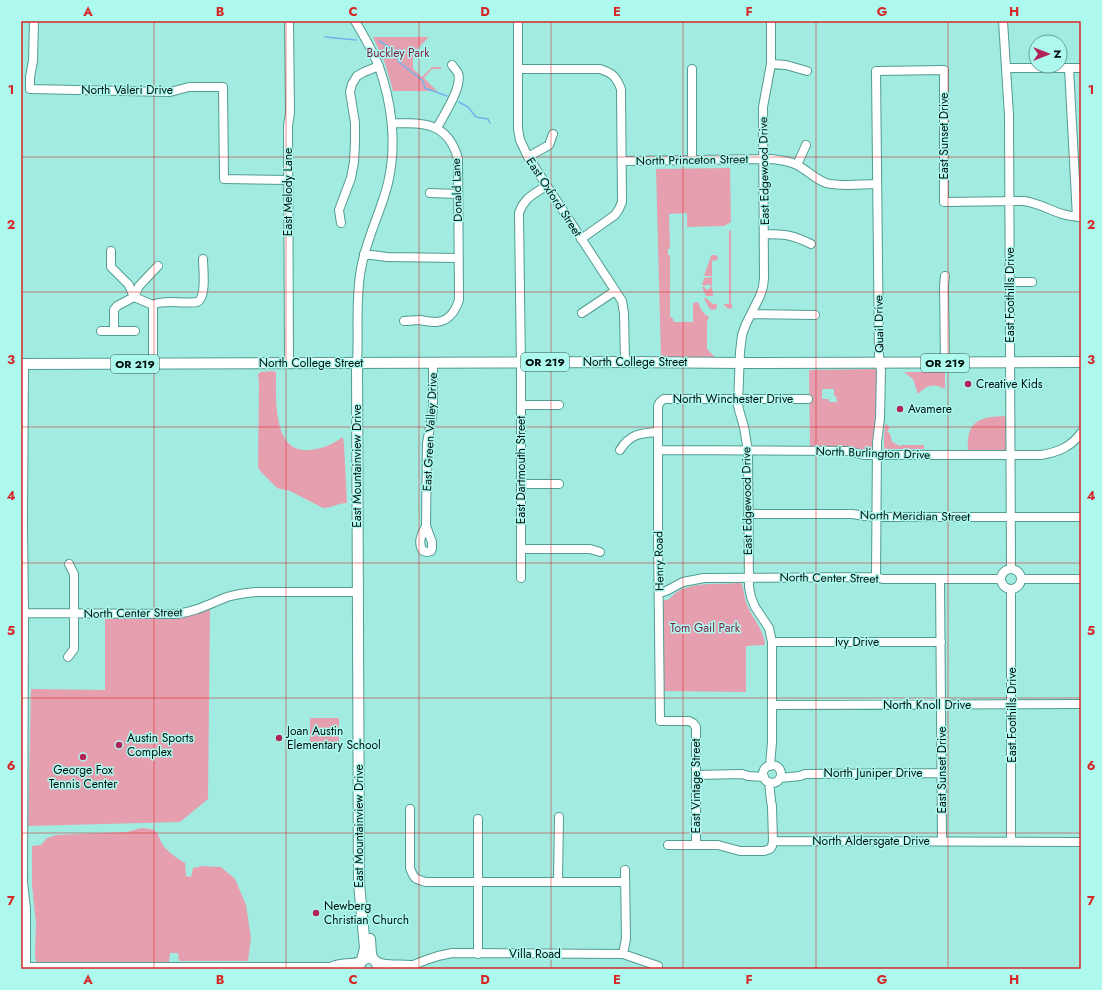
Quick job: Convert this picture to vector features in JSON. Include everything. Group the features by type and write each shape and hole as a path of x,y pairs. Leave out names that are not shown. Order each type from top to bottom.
{"main road":[{"name":"North College Street","path":"22,364 433,362 1081,362"},
{"name":"East Mountainview Drive","path":"357,363 359,882 363,923 362,930 365,948 361,964"},
{"name":"East Mountainview Drive","path":"363,923 368,930 371,954 376,963"},
{"path":"23,968 333,968 336,965 361,964 368,958 376,963"}],"street":[{"name":"North Valeri Drive","path":"34,21 33,61 30,77 30,89 170,92 189,87 223,86 224,179 288,180"},
{"name":"East Melody Lane","path":"288,363 288,126 290,113 289,21"},
{"name":"East Mountainview Drive","path":"356,21 379,66 392,123 391,164 388,182 382,203 369,236 364,254 358,289 357,363"},
{"name":"East Oxford Street","path":"518,21 518,129 520,140 528,157 546,186 622,301 624,313 624,362"},
{"name":"East Edgewood Drive","path":"771,21 771,64 763,107 764,278 763,287 742,335 738,410 745,433 748,451 749,587 751,598 768,628 772,642 771,801 773,841"},
{"name":"East Foothills Drive","path":"1003,21 1009,115 1011,568"},
{"path":"771,64 786,65 807,71"},
{"path":"392,123 424,124 437,128 455,95 458,84 458,74 452,65"},
{"path":"341,223 339,210 354,162 355,123 350,92 352,84 357,76 379,66"},
{"path":"1006,68 1081,68"},
{"path":"1009,201 1029,202 1061,214 1079,217 1069,68"},
{"path":"518,69 600,69 609,72 614,76 621,89 622,202 615,215 581,239"},
{"path":"692,69 692,160"},
{"name":"East Sunset Drive","path":"944,70 944,202 1009,201"},
{"name":"Quail Drive","path":"876,577 876,455 880,418 881,371 876,71 944,70"},
{"name":"Donald Lane","path":"404,321 444,321 451,316 456,309 459,300 458,159 456,151 447,136 437,128"},
{"path":"528,157 549,145 553,134"},
{"path":"797,165 806,145"},
{"name":"North Princeton Street","path":"622,161 782,160 797,165 816,178 827,183 838,185 877,184"},
{"name":"East Dartmouth Street","path":"521,578 522,484 519,213 521,206 526,200 546,186"},
{"path":"430,193 458,194"},
{"path":"764,234 784,234 793,236 811,244"},
{"path":"111,251 111,267 129,285 134,297 153,305 164,302 197,302 201,298 203,292 203,259"},
{"path":"364,254 387,257 459,258"},
{"path":"114,331 114,310 117,306 134,297 139,286 158,266"},
{"path":"945,276 945,363"},
{"path":"1010,282 1032,282"},
{"path":"582,313 615,290"},
{"path":"152,364 153,305"},
{"path":"752,314 814,315"},
{"path":"102,331 135,331"},
{"name":"East Green Valley Drive","path":"426,526 427,443 433,407 433,362"},
{"path":"22,364 22,543 24,613 22,671 23,968"},
{"name":"North Winchester Drive","path":"660,402 664,399 808,399"},
{"name":"Henry Road","path":"660,402 658,406 660,722 689,721 696,727"},
{"path":"521,405 558,405"},
{"path":"620,450 627,440 634,436 643,433 658,432"},
{"name":"North Burlington Drive","path":"658,450 848,451 864,455 1041,455 1058,451 1078,443 1081,433"},
{"path":"522,484 559,484"},
{"name":"North Meridian Street","path":"748,514 846,514 876,517 1081,517"},
{"path":"521,549 590,550 600,552"},
{"path":"68,657 74,649 74,574 69,564"},
{"path":"1011,568 1020,573 1021,579 1017,587 1011,589 1005,587 1001,576 1005,570 1011,568"},
{"name":"North Center Street","path":"659,593 683,582 704,578 876,577 883,579 1001,579"},
{"name":"East Sunset Drive","path":"940,579 942,842"},
{"path":"1021,579 1081,579"},
{"name":"East Foothills Drive","path":"1011,589 1011,842"},
{"name":"North Center Street","path":"24,613 186,613 244,593 358,592"},
{"name":"Ivy Drive","path":"772,642 941,642"},
{"name":"North Knoll Drive","path":"772,705 1081,704"},
{"name":"East Vintage Street","path":"696,727 696,844"},
{"name":"North Juniper Drive","path":"696,774 742,774 748,772 772,774 800,772 805,774 942,773"},
{"path":"410,808 410,868 413,876 417,880 426,882 625,882"},
{"path":"558,881 559,817"},
{"path":"478,819 478,954"},
{"path":"668,845 718,845 740,851 764,851 770,849 773,841"},
{"name":"North Aldersgate Drive","path":"773,841 1081,842"},
{"path":"623,954 626,939 625,870"},
{"name":"Villa Road","path":"376,963 404,964 407,967 440,955 452,954 623,954 658,966"}],"green space":[{"name":"Buckley Park","path":"373,37 429,37 413,53 413,69 422,77 432,67 441,67 441,69 432,69 424,78 437,91 393,91 385,63"},
{"path":"730,168 731,222 724,226 687,227 687,213 669,214 670,248 668,249 668,255 670,255 670,317 672,317 674,322 693,322 693,303 698,302 703,312 709,317 707,322 707,349 715,357 661,357 656,169"},
{"path":"731,230 732,309 727,308 724,305 729,304 729,231"},
{"path":"716,255 718,257 717,260 712,261 712,276 704,276 711,256"},
{"path":"712,277 712,286 708,284 705,286 702,285 704,278"},
{"path":"702,287 707,290 712,287 713,296 706,296"},
{"path":"704,298 713,304 717,304 716,309 712,310 709,308"},
{"path":"875,369 877,373 878,417 871,450 866,451 842,447 810,447 809,370","holes":["822,389 834,389 834,396 836,396 837,402 829,402 829,399 822,399"]},
{"path":"261,372 276,372 276,395 279,422 282,433 288,443 297,449 309,450 327,446 343,437 347,503 323,508 290,491 277,488 258,467 258,374"},
{"path":"904,372 945,372 945,389 937,386 930,386 918,394 913,379"},
{"path":"1007,416 1007,448 1005,451 968,452 969,433 976,422 982,419"},
{"path":"886,424 890,428 887,431 890,434 892,442 900,446 924,445 924,449 884,449"},
{"name":"Tom Gail Park","path":"741,583 746,602 760,628 765,645 746,646 746,692 663,691 661,603 677,592 692,586"},
{"name":"Austin Sports Complex","path":"210,609 208,799 180,822 28,826 31,689 105,690 105,618 183,617"},
{"path":"310,718 339,718 339,742 310,742"},
{"path":"141,828 156,831 165,848 185,863 186,876 191,877 193,868 203,866 221,867 235,879 246,905 251,938 248,961 179,961 178,953 170,953 169,962 36,962 36,923 32,885 32,846 41,845 47,838 57,835 127,832"}],"waterway":[{"path":"325,37 356,40"},
{"path":"379,41 394,50 399,62 423,81 425,88 447,96"},
{"path":"459,102 468,107 476,117 488,119 490,123"}],"place":[{"name":"Creative Kids","path":"968,384"},
{"name":"Avamere","path":"900,409"},
{"name":"Joan Austin Elementary School","path":"279,738"},
{"name":"Austin Sports Complex","path":"119,745"},
{"name":"George Fox Tennis Center","path":"83,757"},
{"name":"Newberg Christian Church","path":"316,913"}]}
